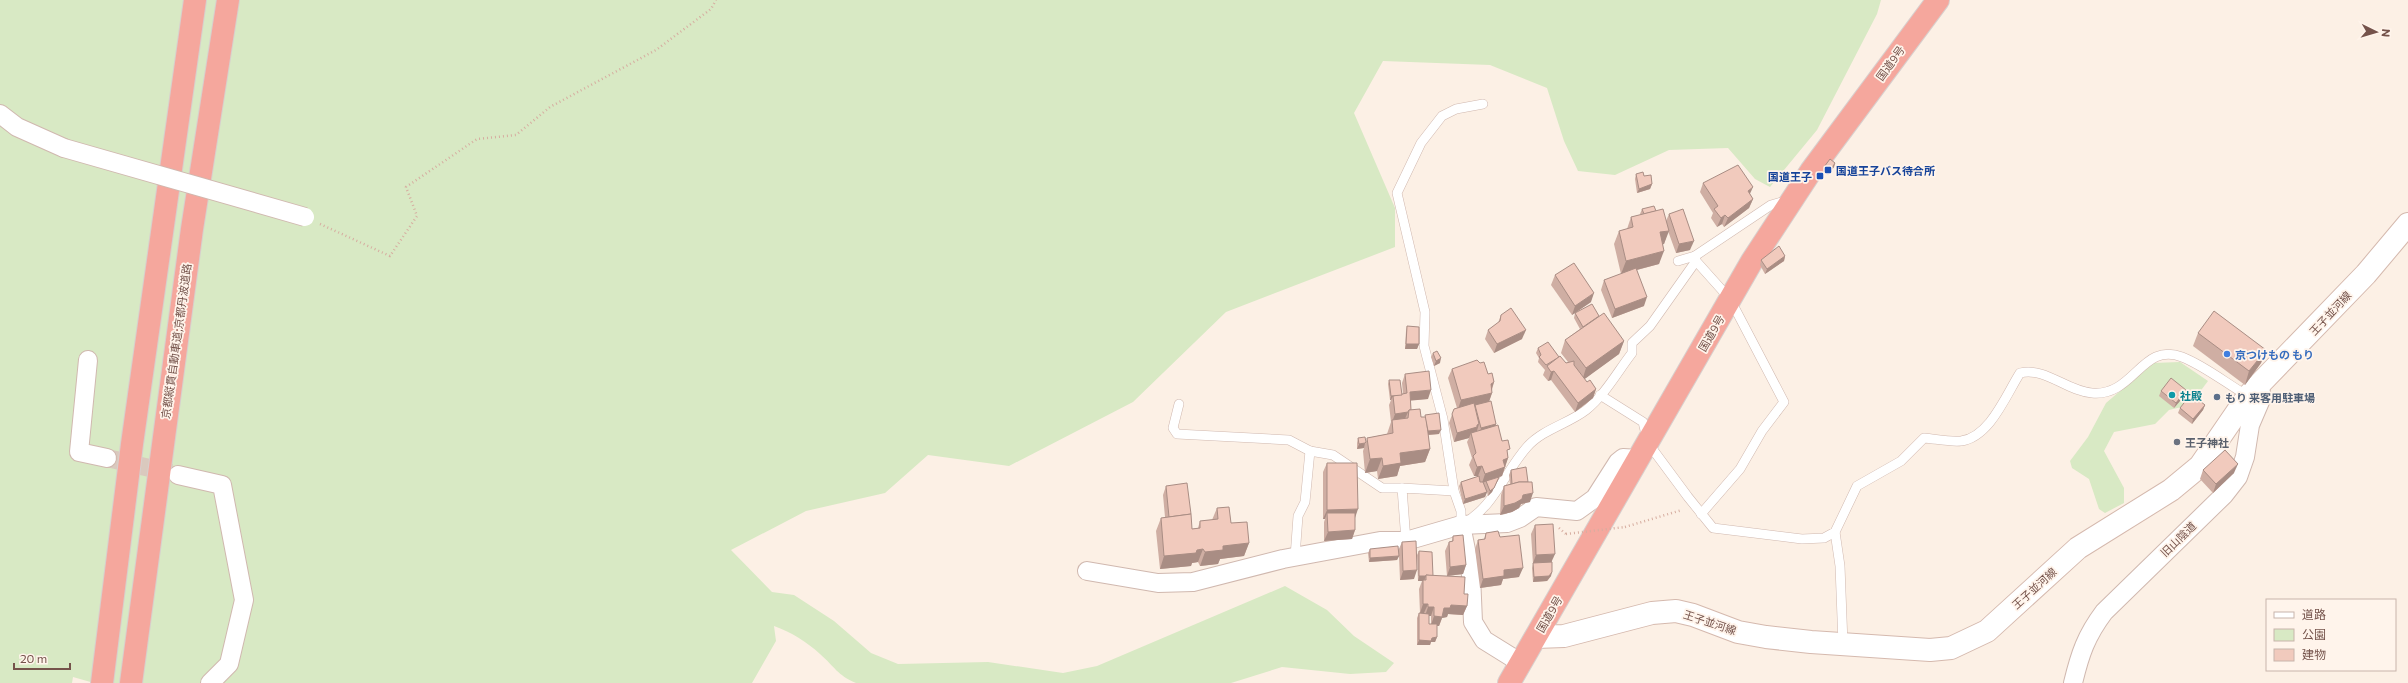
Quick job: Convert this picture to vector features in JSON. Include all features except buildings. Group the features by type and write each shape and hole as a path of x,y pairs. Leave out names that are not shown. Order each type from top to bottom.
{"highway":[{"path":"102,683 110,606 162,226 196,0"},
{"name":"京都縦貫自動車道;京都丹波道路","path":"131,683 139,611 192,229 228,0"},
{"name":"国道9号","path":"1510,683 1752,261 1793,199 1938,0"}],"main road":[{"name":"王子並河線","path":"1536,637 1564,636 1652,613 1676,611 1693,615 1751,635 1843,644 1930,650 1951,648 1987,631 2078,548 2171,490 2200,466 2253,391 2356,284 2408,224"}],"street":[{"path":"0,114 17,127 64,148 305,217"},
{"path":"88,360 79,452 107,458"},
{"name":"旧山陰道","path":"2073,683 2079,655 2088,634 2104,612 2224,495 2238,477 2245,457 2250,425 2262,397 2253,391"},
{"path":"1087,571 1158,583 1193,582 1295,557 1380,541 1406,541 1461,525 1506,523 1520,518 1536,507 1576,511 1595,498 1618,462 1623,458 1644,451"},
{"path":"178,475 222,485 244,600 229,664 210,683"},
{"path":"1461,525 1471,575 1473,622 1484,640 1521,663"}],"lane":[{"path":"1482,104 1456,109 1442,116 1421,143 1397,193 1425,312 1424,346 1442,413 1454,491 1461,511 1461,525 1474,518 1490,501 1527,446 1541,435 1586,410 1600,395 1632,353 1632,343 1650,326 1695,258 1771,205 1793,199"},
{"path":"1678,261 1695,258"},
{"path":"1695,258 1730,299 1784,402 1762,431 1740,469 1701,514"},
{"path":"1843,644 1840,566 1835,532 1857,486 1901,462 1924,438 1961,441 1973,437 1987,426 2020,373 2030,370 2043,374 2079,390 2092,393 2110,392 2122,386 2152,357 2166,354 2182,357 2253,391"},
{"path":"1600,395 1644,422 1644,451 1713,528 1802,539 1824,538 1835,532"},
{"path":"1179,404 1173,428 1177,434 1289,440 1310,451 1333,455 1382,488 1454,491"},
{"path":"1295,557 1298,516 1305,502 1310,451"},
{"path":"1402,488 1406,541"}],"path":[{"path":"305,217 390,256 417,216 406,187 477,139 516,135 550,107 656,50 711,9 716,0"},
{"path":"1566,534 1625,527 1685,509"}],"green space":[{"path":"0,0 1881,0 1877,14 1817,130 1770,187 1755,179 1728,148 1669,150 1615,175 1578,171 1564,141 1547,88 1490,65 1383,61 1354,113 1395,208 1395,247 1226,312 1133,402 1009,466 928,455 885,493 806,511 731,550 772,592 794,595 834,621 871,653 898,664 988,662 1063,673 1097,666 1285,586 1327,610 1354,636 1394,663 1386,672 1350,674 1282,667 1231,683 856,683 840,674 810,645 793,634 774,626 776,641 752,683 94,683 73,677 72,683 0,683"},
{"path":"2180,362 2208,381 2190,405 2169,410 2155,424 2114,432 2104,451 2124,488 2124,503 2105,513 2099,509 2089,479 2072,468 2070,461 2088,437 2106,403 2153,363"}],"tunnel":[{"path":"107,458 171,473"}],"place":[{"name":"国道王子バス待合所","path":"1828,170"},
{"name":"国道王子","path":"1820,176"},
{"name":"京つけもの もり","path":"2227,354"},
{"name":"社殿","path":"2172,395"},
{"name":"もり 来客用駐車場","path":"2217,397"},
{"name":"王子神社","path":"2177,442"}]}
